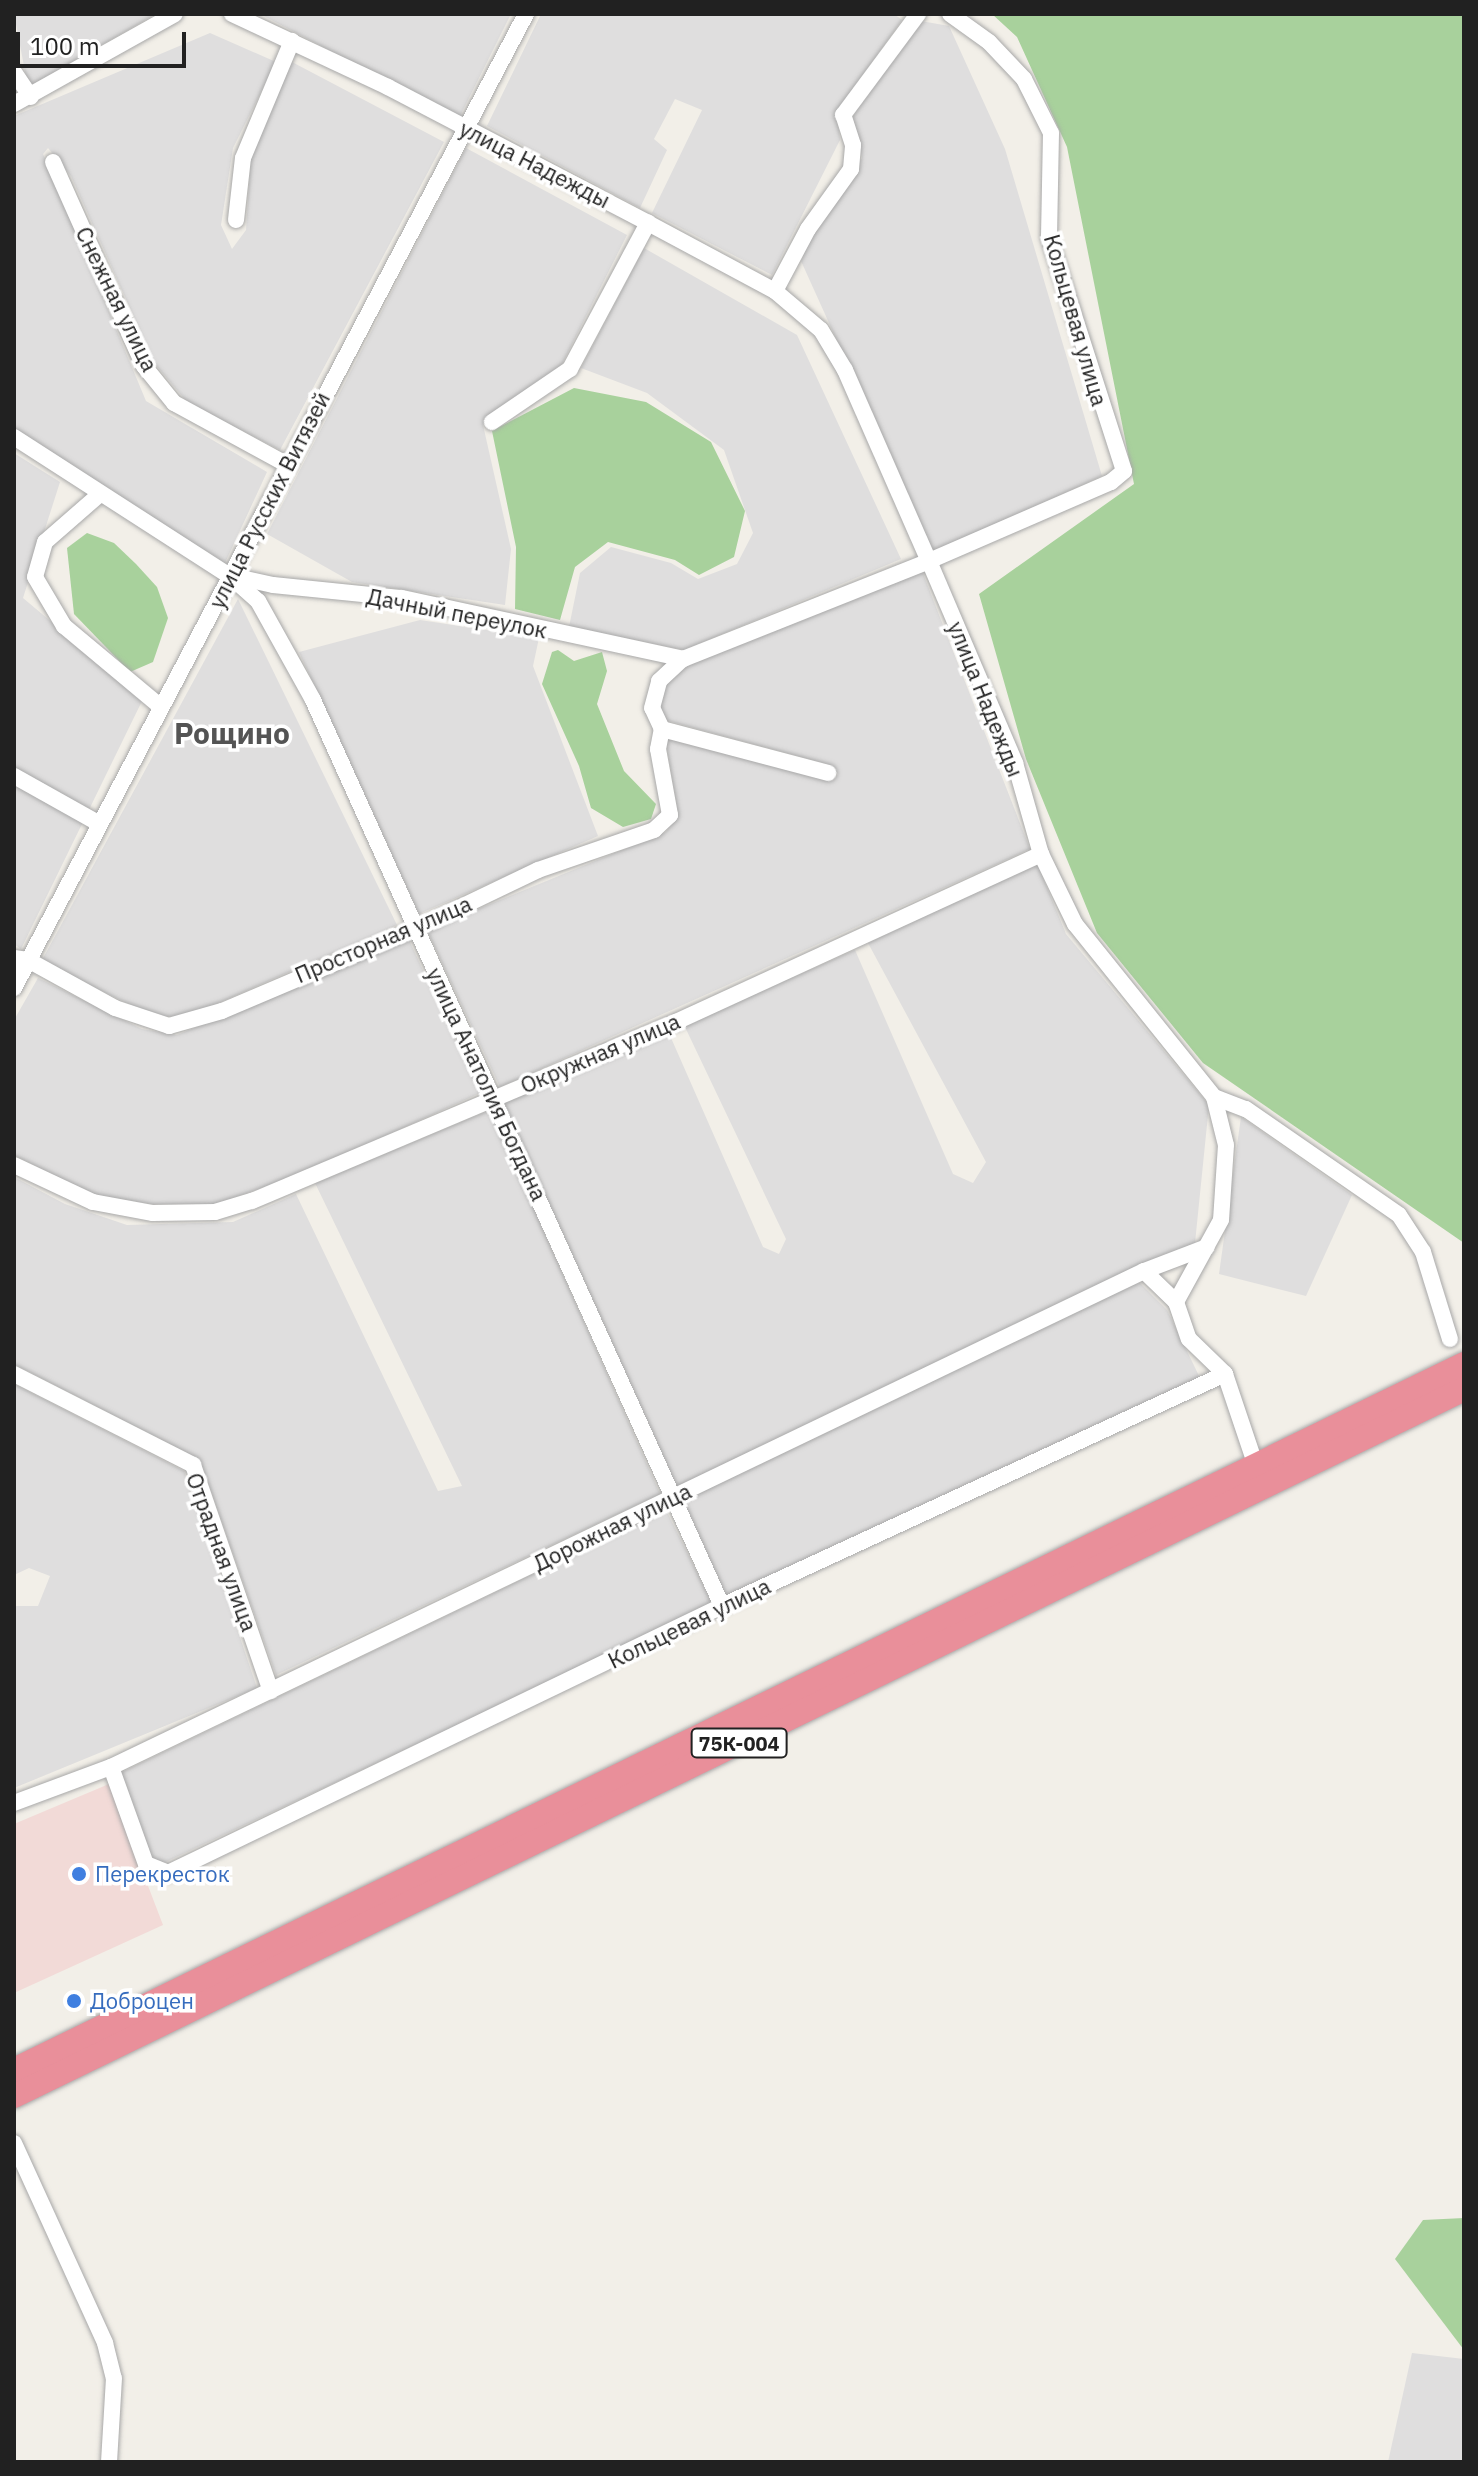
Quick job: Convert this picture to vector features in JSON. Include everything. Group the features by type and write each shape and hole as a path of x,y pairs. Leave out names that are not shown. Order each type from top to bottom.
{"highway":[{"name":"75К-004","path":"14,2070 1464,1364"},
{"name":"75К-004","path":"14,2096 1464,1389"}],"street":[{"path":"14,104 175,14"},
{"name":"улица Надежды","path":"232,14 465,128 775,291 821,330 845,370 929,561 1015,763 1041,854 1075,924 1214,1097 1226,1145 1221,1220 1176,1302"},
{"name":"улица Русских Витязей","path":"14,988 21,959 100,824 286,464 526,14"},
{"path":"775,291 808,229 851,169 853,145 843,115 918,14"},
{"name":"Кольцевая улица","path":"950,14 989,42 1024,79 1051,133 1049,237 1124,471"},
{"path":"236,220 243,158 292,41"},
{"path":"14,72 31,97"},
{"name":"Снежная улица","path":"53,162 144,366 174,403 286,464"},
{"path":"492,422 570,369 648,223"},
{"path":"14,437 230,576"},
{"name":"Просторная улица","path":"21,959 115,1008 169,1026 222,1011 415,929 538,870 654,830 670,815 658,749 662,729 652,708 659,681 683,659 929,561 1111,482 1124,471"},
{"path":"100,494 45,542 35,577 64,626 161,707"},
{"name":"Дачный переулок","path":"230,576 273,585 402,598 683,659"},
{"name":"улица Анатолия Богдана","path":"230,576 258,601 313,700 722,1606"},
{"path":"662,729 828,773"},
{"path":"14,776 100,824"},
{"name":"Окружная улица","path":"14,1165 93,1202 153,1213 215,1212 307,1179 676,1022 1041,854"},
{"name":"улица Надежды","path":"1214,1097 1246,1109 1399,1215 1423,1252 1450,1339"},
{"name":"Дорожная улица","path":"14,1803 111,1767 1144,1271 1207,1247"},
{"path":"1144,1271 1176,1302 1189,1339 1225,1374 1256,1466"},
{"name":"Отрадная улица","path":"14,1374 193,1465 271,1691"},
{"name":"Кольцевая улица","path":"111,1767 146,1864 156,1872 168,1873 722,1606 1225,1374"},
{"path":"14,2143 105,2343 114,2378 109,2462"}],"shaded area":[{"path":"14,14 156,14 28,87"},
{"path":"260,14 511,14 459,118"},
{"path":"541,14 894,14 902,20 837,111 840,140 772,275 652,213 702,110 675,99 654,139 667,150 640,208 487,126"},
{"path":"921,21 949,26 1005,149 1102,476 933,553 801,261 815,226 862,158 853,117 861,99"},
{"path":"210,33 276,62 233,148 221,225 232,249 246,230 251,154 292,62 444,142 280,450 188,403 155,364 71,176 48,148 43,154 146,401 267,472 225,563 14,432 14,116"},
{"path":"466,148 627,235 560,368 483,425 511,549 505,605 352,582 267,534"},
{"path":"644,248 797,335 901,559 684,650 569,627 580,573 611,547 671,563 698,579 737,564 753,533 724,450 647,393 581,368"},
{"path":"14,453 60,482 23,598 143,699 21,949 14,944"},
{"path":"922,571 1030,849 500,1087 427,930 666,832 678,813 665,737 834,779 838,774 827,764 665,720 659,704 665,682 684,664"},
{"path":"238,599 397,925 186,1017 154,1016 41,962"},
{"path":"420,620 539,638 533,666 598,836 419,914 299,652"},
{"path":"1037,863 1066,934 1209,1105 1195,1243 677,1487 502,1099 668,1031 763,1247 779,1254 786,1239 684,1025 855,950 953,1174 973,1183 986,1162 868,943"},
{"path":"409,940 480,1093 308,1171 217,1204 150,1204 90,1194 14,1155 14,1020 38,978 142,1029 177,1035"},
{"path":"490,1110 660,1494 276,1675 200,1460 14,1364 14,1177 65,1204 127,1225 233,1222 296,1194 438,1491 462,1486 315,1183"},
{"path":"1241,1117 1352,1195 1306,1296 1219,1274"},
{"path":"1138,1281 1167,1310 1201,1380 725,1602 680,1499"},
{"path":"14,1384 184,1471 257,1688 14,1788 14,1606 38,1606 50,1576 29,1568 14,1575"},
{"path":"666,1510 713,1605 155,1867 118,1774"},
{"name":"Перекресток","path":"109,1784 163,1925 14,1993 14,1824"},
{"path":"1412,2353 1464,2359 1464,2462 1388,2462"}],"green space":[{"path":"992,14 1464,14 1464,1243 1203,1063 1097,933 1026,759 979,594 1134,484 1067,147 1017,37"},
{"path":"574,388 646,402 711,442 745,511 734,557 699,575 675,560 608,542 575,567 560,620 515,609 516,547 492,431"},
{"path":"87,533 114,543 136,564 157,587 168,618 153,662 130,672 74,614 67,548"},
{"path":"558,650 574,661 602,652 607,671 597,704 624,771 656,804 651,819 623,827 591,808 579,766 542,684 552,652"},
{"path":"1464,2218 1464,2350 1395,2259 1423,2220"}],"place":[{"name":"Перекресток","path":"79,1874"},
{"name":"Доброцен","path":"74,2001"}],"district":[{"name":"Рощино","path":"232,733"}]}
